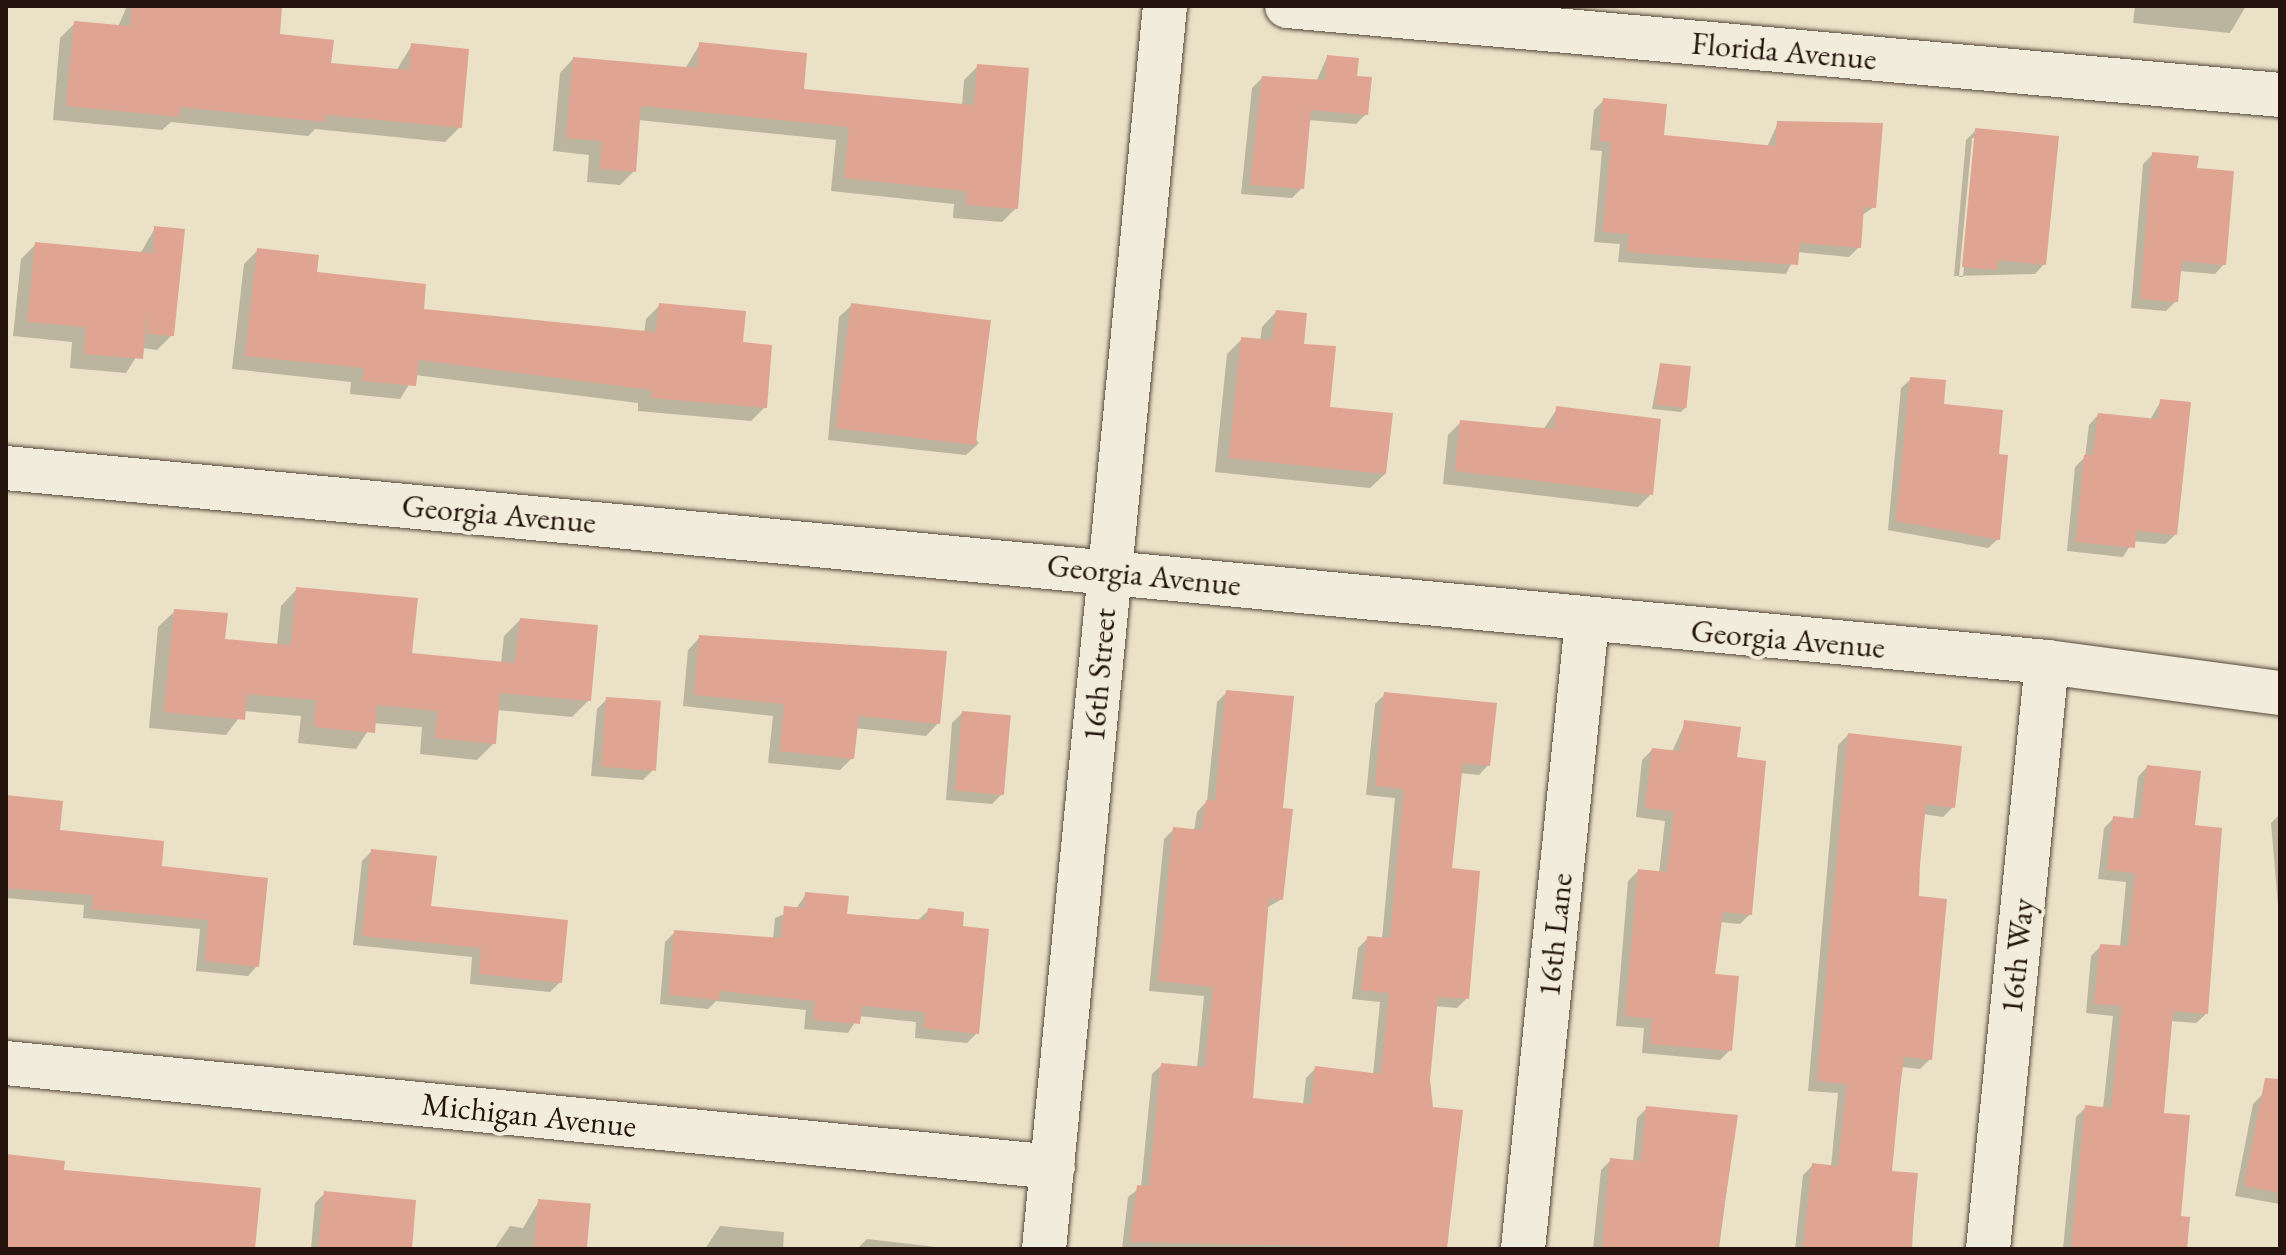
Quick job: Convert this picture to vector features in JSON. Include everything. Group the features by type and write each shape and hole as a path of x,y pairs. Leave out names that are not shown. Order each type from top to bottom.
{"street":[{"name":"16th Street","path":"1044,1249 1165,6"},
{"name":"Florida Avenue","path":"1287,6 2280,95"},
{"name":"Georgia Avenue","path":"6,468 1109,571 1587,621 2047,662 2280,693"},
{"name":"16th Lane","path":"1523,1249 1587,621"},
{"name":"16th Way","path":"1988,1249 2047,662"},
{"name":"Michigan Avenue","path":"6,1063 1053,1167"}],"building":[{"path":"132,6 282,6 280,34 334,40 331,63 409,70 411,43 469,49 462,128 326,115 325,122 180,107 179,117 66,106 74,21 130,26"},
{"path":"699,42 807,53 804,89 974,105 977,64 1029,68 1018,209 966,205 967,191 844,178 849,127 641,106 636,172 600,169 602,141 566,138 573,57 697,68"},
{"path":"1327,55 1359,58 1357,76 1372,77 1368,115 1311,110 1304,189 1250,185 1262,76 1325,80"},
{"path":"1603,98 1667,104 1664,135 1775,146 1777,121 1883,123 1876,208 1864,207 1861,248 1800,243 1798,265 1627,252 1629,234 1603,232 1611,142 1599,141"},
{"path":"1975,128 2059,136 2046,265 1998,260 1997,270 1962,267"},
{"path":"2152,152 2199,156 2197,168 2234,171 2226,265 2182,261 2178,302 2140,299"},
{"path":"154,226 185,229 174,336 148,334 148,306 143,359 84,354 86,327 27,322 35,242 153,253"},
{"path":"257,248 319,255 317,272 426,284 424,309 656,332 659,303 746,311 743,342 772,345 767,408 651,398 651,390 419,360 416,386 363,381 364,368 245,356"},
{"path":"851,303 991,320 976,445 836,428"},
{"path":"1276,310 1307,313 1304,344 1336,346 1330,407 1393,413 1386,474 1229,458 1241,337 1272,340"},
{"path":"1660,363 1691,366 1686,408 1656,405"},
{"path":"1910,377 1946,380 1944,404 2003,410 1999,454 2008,455 2000,540 1896,521"},
{"path":"2160,399 2191,402 2177,535 2136,531 2135,548 2076,542 2084,455 2093,454 2098,413 2158,419"},
{"path":"1556,406 1661,419 1653,495 1455,471 1460,420 1554,429"},
{"path":"296,587 418,598 412,653 515,663 520,618 598,625 591,701 500,693 496,744 435,738 438,711 377,705 375,733 314,727 316,700 247,694 245,720 164,712 174,609 228,613 225,639 291,645"},
{"path":"699,635 947,651 940,724 859,716 854,759 780,751 784,704 694,695"},
{"path":"1226,690 1294,696 1283,808 1293,809 1283,900 1269,898 1253,1098 1311,1104 1315,1066 1381,1074 1389,993 1361,990 1367,936 1390,938 1404,789 1375,786 1384,692 1497,703 1490,766 1463,763 1452,868 1480,871 1469,999 1438,997 1430,1080 1433,1107 1463,1110 1447,1249 1130,1242 1137,1185 1149,1186 1161,1063 1205,1067 1213,987 1158,981 1173,827 1202,830 1206,800 1215,801"},
{"path":"606,697 661,701 656,771 601,767"},
{"path":"962,711 1011,715 1004,795 955,791"},
{"path":"1684,720 1741,727 1737,757 1766,761 1752,915 1723,912 1715,974 1739,976 1732,1051 1650,1044 1652,1019 1625,1016 1638,869 1667,872 1674,811 1645,808 1652,748 1680,751"},
{"path":"1848,733 1962,746 1955,808 1926,804 1919,896 1947,899 1932,1060 1904,1057 1900,1089 1892,1171 1918,1173 1911,1249 1803,1249 1812,1163 1838,1166 1847,1084 1817,1081"},
{"path":"2147,765 2201,771 2195,825 2222,828 2208,1014 2173,1011 2164,1113 2190,1115 2181,1216 2190,1217 2187,1249 2071,1249 2085,1105 2111,1108 2122,1006 2094,1004 2100,944 2128,946 2135,873 2107,870 2113,816 2140,819"},
{"path":"6,795 63,801 60,830 164,841 162,866 268,878 259,967 205,961 208,920 92,909 93,895 6,888"},
{"path":"371,849 437,856 431,906 568,920 562,983 479,974 481,948 362,936"},
{"path":"805,892 849,896 847,914 926,920 928,908 964,912 963,926 989,929 979,1034 924,1028 925,1012 862,1006 860,1024 813,1020 815,1001 720,991 719,1000 669,995 674,930 781,938 784,906 804,908"},
{"path":"2265,1078 2280,1079 2280,1193 2244,1186"},
{"path":"1646,1106 1738,1115 1718,1249 1602,1249 1610,1158 1641,1161"},
{"path":"6,1154 65,1161 64,1170 261,1188 255,1249 6,1249"},
{"path":"324,1191 416,1200 412,1249 318,1249"},
{"path":"538,1199 591,1204 587,1249 534,1249"}]}
